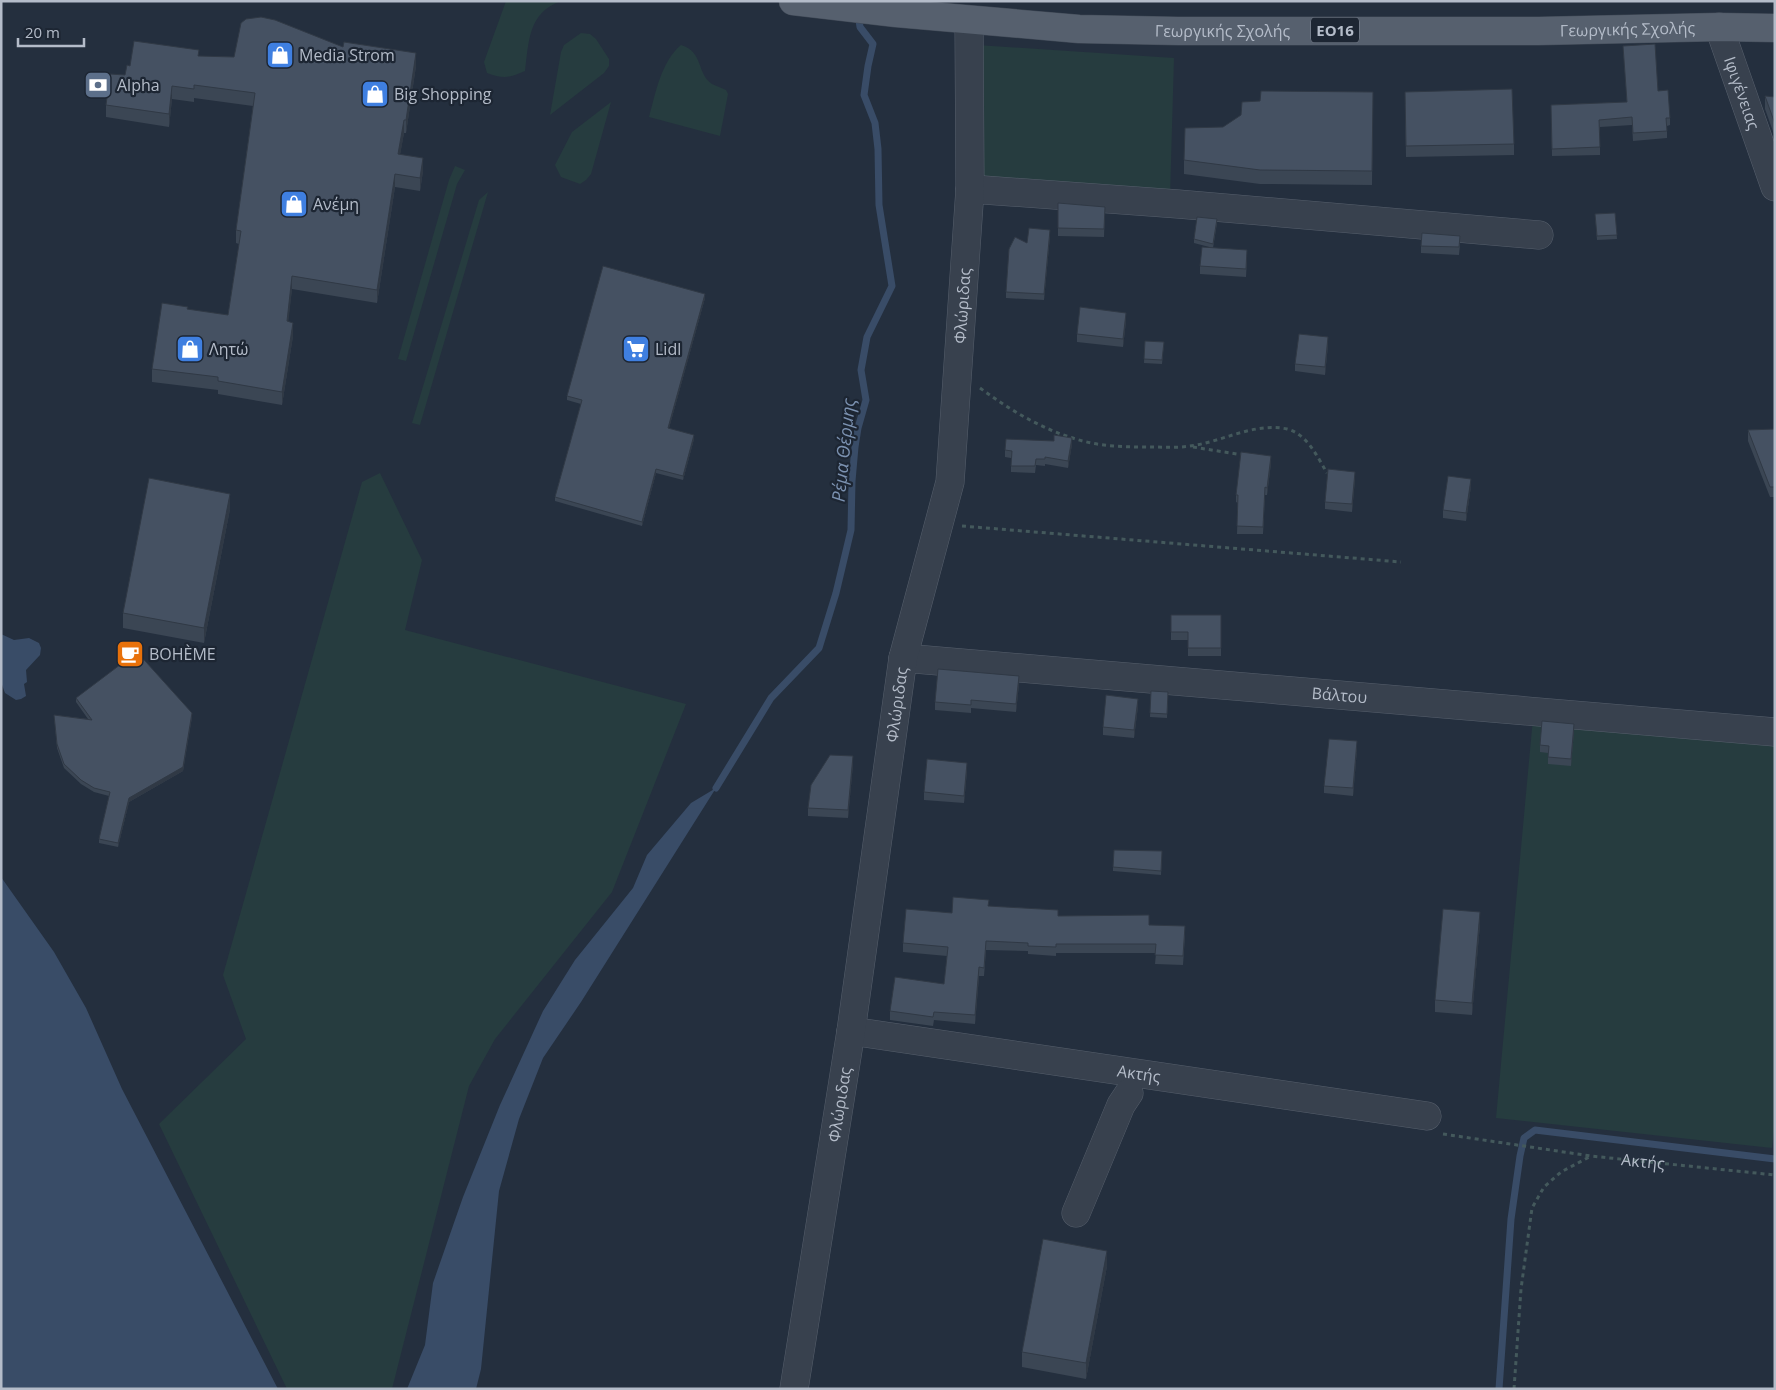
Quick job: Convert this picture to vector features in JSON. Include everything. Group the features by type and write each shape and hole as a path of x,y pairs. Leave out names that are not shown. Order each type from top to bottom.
{"main road":[{"name":"Γεωργικής Σχολής","path":"806,3 1079,29 1178,31 1539,31 1775,28"}],"street":[{"name":"Φλώριδας","path":"794,1389 851,1031 903,658 950,482 970,189 969,20"},
{"name":"Ιφιγένειας","path":"1719,28 1775,188"},
{"path":"970,189 1178,204 1538,236"},
{"name":"Βάλτου","path":"903,658 1775,732"},
{"name":"Ακτής","path":"851,1031 1427,1116"},
{"path":"1076,1213 1121,1105 1129,1093"}],"path":[{"path":"957,371 1004,405 1029,420 1059,434 1093,444 1137,447 1190,446 1250,457"},
{"path":"1190,446 1268,427 1289,430 1309,443 1327,473"},
{"path":"939,524 1401,562"},
{"name":"Ακτής","path":"1512,1144 1592,1156 1775,1175"},
{"path":"1514,1389 1520,1289 1532,1208 1544,1187 1555,1177 1592,1156"}],"green space":[{"path":"506,1 561,1 550,6 536,21 529,39 525,71 502,77 487,73 484,62"},
{"path":"581,33 590,34 596,39 609,59 609,66 604,73 550,115 561,52 564,45"},
{"path":"681,45 693,52 707,79 712,84 726,90 728,94 720,136 649,117 664,69 674,52"},
{"path":"977,45 1174,58 1170,197 976,184"},
{"path":"611,102 591,174 580,184 561,177 555,165 572,132"},
{"path":"455,166 465,170 457,184 406,361 398,359 449,180"},
{"path":"488,192 420,425 412,423 479,200"},
{"path":"380,473 422,560 405,630 686,704 612,892 495,1039 469,1086 392,1389 287,1389 159,1124 246,1039 223,975 362,482"},
{"path":"1533,718 1775,741 1775,1124 1772,1148 1496,1118"}],"water":[{"path":"1,634 14,640 29,638 39,643 41,648 40,655 26,670 27,682 24,684 26,696 21,699 16,700 5,693 1,682"},
{"path":"716,788 581,1002 543,1058 519,1119 499,1191 481,1369 476,1389 407,1389 425,1345 433,1283 463,1197 500,1105 543,1011 575,960 633,888 647,855 691,803"},
{"path":"1,877 54,952 86,1008 122,1089 278,1389 1,1389"}],"building":[{"path":"261,17 275,20 343,47 344,42 416,53 406,120 404,120 398,154 423,158 420,178 395,174 377,290 292,276 287,321 293,323 282,392 218,381 218,377 152,369 162,303 228,315 241,231 236,230 255,93 194,85 194,89 172,86 169,114 106,105 110,74 125,75 127,65 130,66 134,41 199,50 198,56 234,57 241,23 246,19"},
{"path":"1655,44 1658,91 1668,90 1670,118 1666,118 1667,131 1633,133 1632,117 1599,120 1600,147 1552,149 1551,105 1627,102 1623,46"},
{"path":"1512,89 1514,144 1406,146 1405,92"},
{"path":"1261,91 1373,92 1372,171 1260,170 1184,160 1185,128 1223,127 1241,115 1242,102 1260,101"},
{"path":"1765,96 1775,97 1775,124"},
{"path":"1058,203 1105,207 1104,229 1058,228"},
{"path":"1615,213 1617,235 1597,236 1595,214"},
{"path":"1197,217 1217,219 1213,244 1194,239"},
{"path":"1029,228 1050,230 1044,294 1006,292 1009,249 1015,237 1027,243"},
{"path":"1422,233 1460,236 1459,247 1421,246"},
{"path":"1202,247 1247,250 1246,269 1200,266"},
{"name":"Lidl","path":"603,266 705,294 668,428 694,435 683,476 656,469 642,522 555,497 582,400 567,396"},
{"path":"1080,307 1126,313 1123,339 1077,334"},
{"path":"1299,334 1328,337 1325,367 1295,364"},
{"path":"1145,341 1164,342 1162,360 1144,359"},
{"path":"1775,429 1775,487 1770,487 1748,430"},
{"path":"1054,435 1072,438 1068,461 1045,457 1045,459 1036,459 1035,466 1011,466 1012,451 1005,450 1006,439 1054,441"},
{"path":"1241,452 1271,456 1267,488 1265,487 1263,527 1237,526 1238,495 1236,495"},
{"path":"1328,469 1355,472 1352,504 1325,502"},
{"path":"1448,476 1471,479 1466,513 1443,510"},
{"path":"149,478 230,494 204,628 123,613"},
{"path":"1171,615 1221,615 1221,648 1188,648 1188,632 1171,632"},
{"path":"137,652 192,713 183,767 129,798 118,843 99,839 110,792 94,788 81,780 64,764 57,744 54,715 92,720 76,698"},
{"path":"938,669 1019,676 1016,704 971,700 971,705 935,702"},
{"path":"1151,691 1168,692 1167,714 1150,713"},
{"path":"1106,695 1138,699 1134,730 1103,727"},
{"path":"1542,721 1574,724 1571,759 1548,757 1549,746 1540,745"},
{"path":"1329,739 1357,741 1353,788 1324,786"},
{"path":"830,755 853,756 848,810 808,808 811,785"},
{"path":"927,759 967,763 964,796 924,792"},
{"path":"1114,850 1162,851 1161,871 1113,867"},
{"path":"953,897 989,900 988,906 1058,910 1058,916 1149,915 1149,925 1185,926 1183,956 1155,955 1156,944 1056,944 1056,947 1028,946 1028,943 986,941 984,968 979,967 975,1015 934,1012 933,1017 890,1011 895,977 944,984 948,947 903,943 906,909 952,913"},
{"path":"1443,909 1480,912 1472,1003 1435,1000"},
{"path":"1043,1239 1107,1251 1086,1363 1022,1352"}],"waterway":[{"name":"Ρέμα Θέρμης","path":"716,788 771,698 819,648 836,593 851,530 855,447 866,400 861,370 867,337 892,286 879,205 878,149 875,123 864,95 873,44 860,27 858,14"},
{"path":"1499,1389 1511,1219 1524,1138 1535,1130 1775,1159"}],"place":[{"name":"Media Strom","path":"280,55"},
{"name":"Alpha","path":"98,85"},
{"name":"Big Shopping","path":"375,94"},
{"name":"Ανέμη","path":"294,204"},
{"name":"Λητώ","path":"190,349"},
{"name":"Lidl","path":"636,349"},
{"name":"BOHÈME","path":"130,654"}]}
